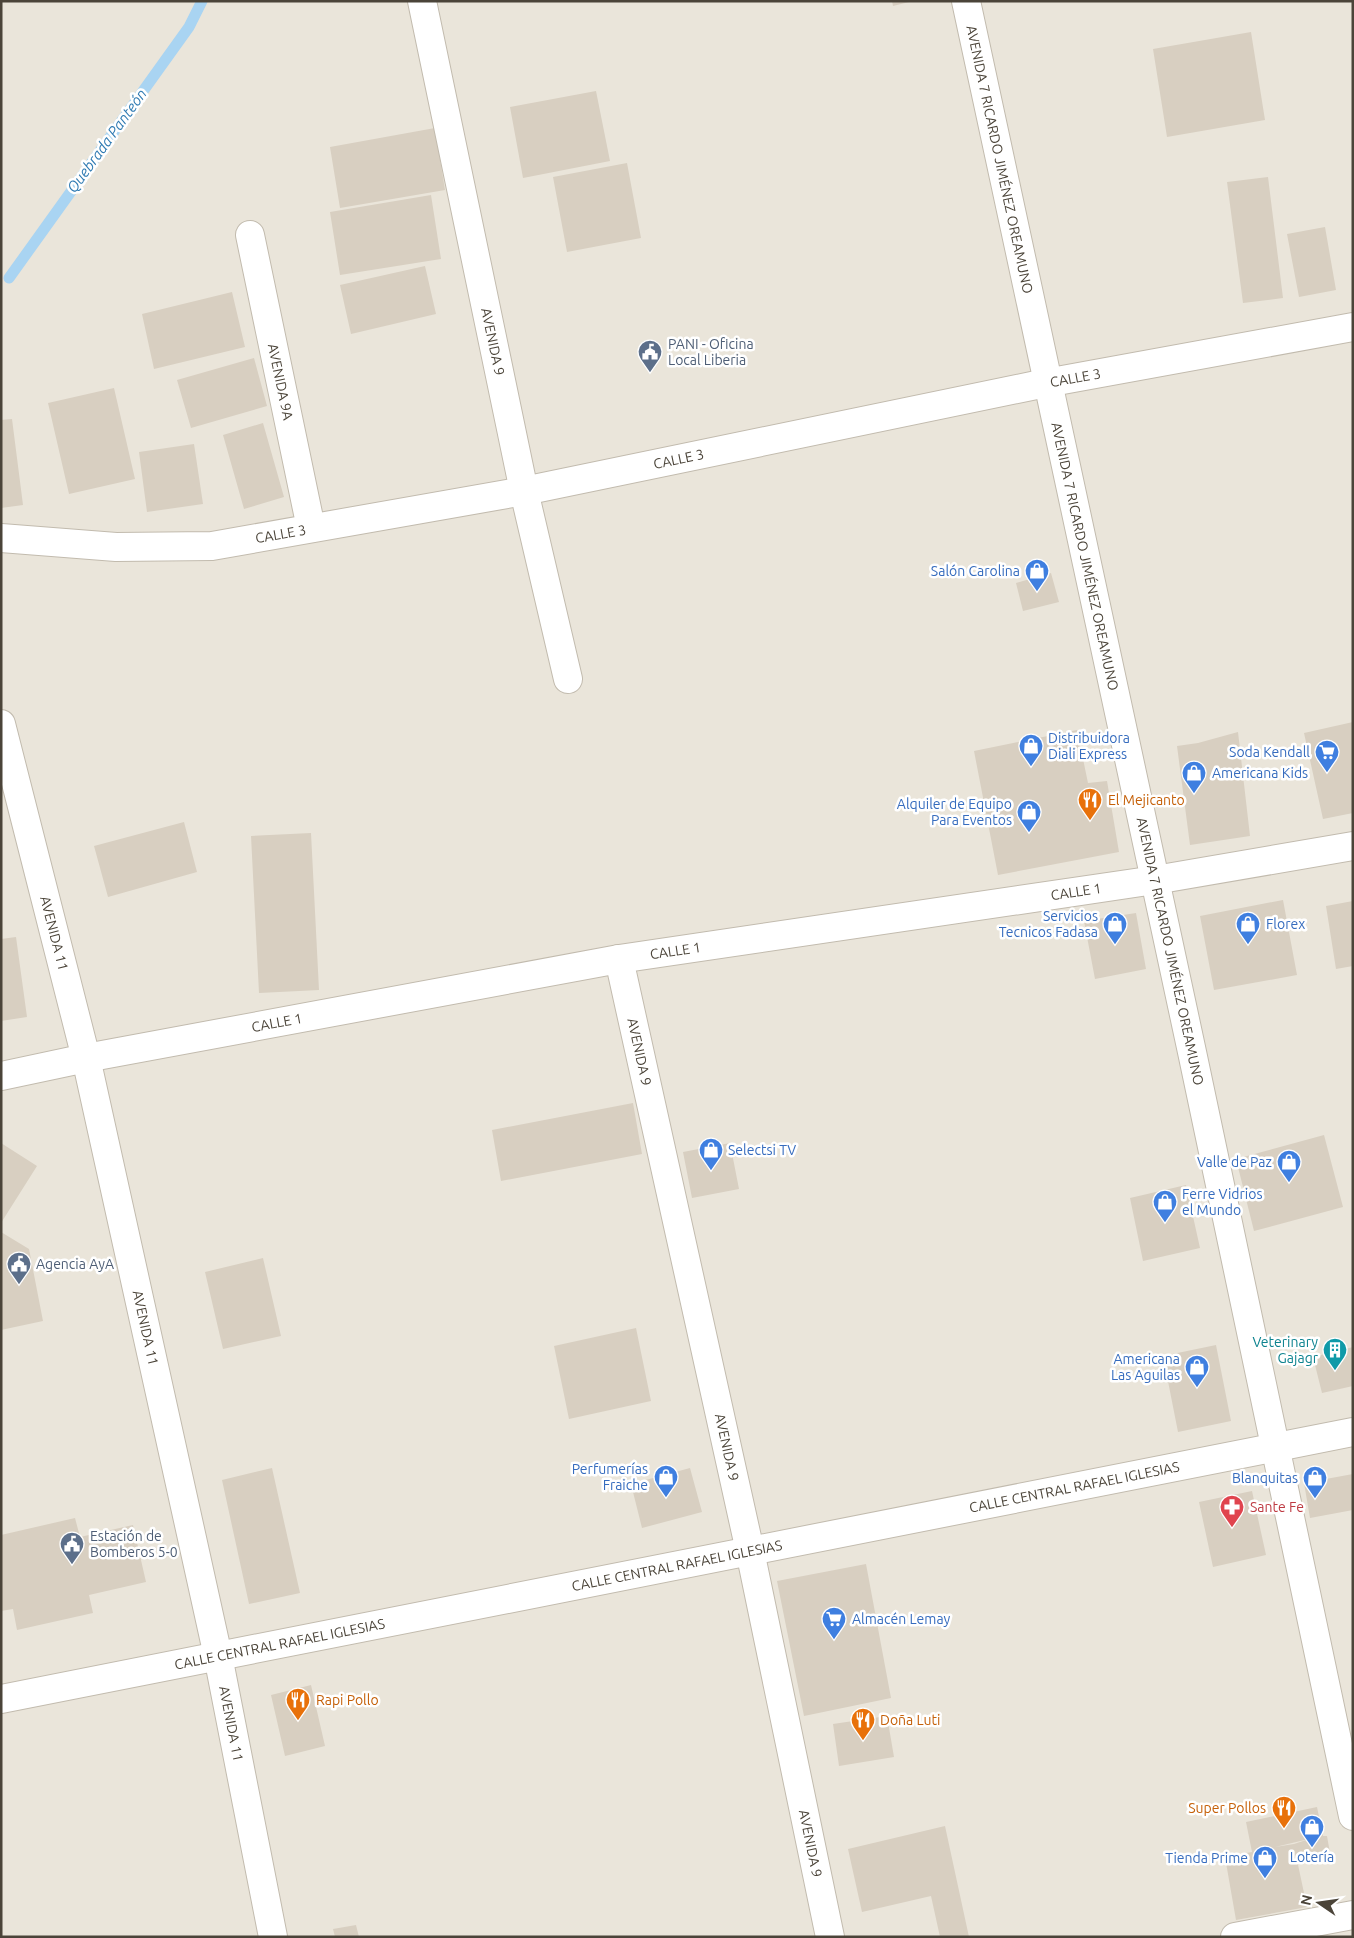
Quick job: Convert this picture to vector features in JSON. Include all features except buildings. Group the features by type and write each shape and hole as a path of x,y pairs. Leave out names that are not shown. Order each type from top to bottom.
{"street":[{"name":"AVENIDA 9","path":"422,1 524,491 568,680"},
{"name":"AVENIDA 7 RICARDO JIMÉNEZ OREAMUNO","path":"966,1 1046,383 1277,1447 1353,1816"},
{"name":"AVENIDA 9A","path":"250,234 311,528"},
{"name":"CALLE 3","path":"1,538 116,547 212,546 524,491 1046,383 1353,327"},
{"name":"AVENIDA 11","path":"1,724 86,1058 218,1656 273,1937"},
{"name":"CALLE 1","path":"1,1076 86,1058 619,960 1155,880 1353,846"},
{"name":"AVENIDA 9","path":"619,960 750,1551 830,1937"},
{"name":"CALLE CENTRAL RAFAEL IGLESIAS","path":"1,1699 1353,1432"},
{"path":"1235,1937 1353,1916"}],"shaded area":[{"path":"1,1 1353,1 1353,1937 1,1937"}],"waterway":[{"name":"Quebrada Panteón","path":"9,278 189,27 202,1"}],"place":[{"name":"PANI - Oficina Local Liberia","path":"650,373"},
{"name":"Salón Carolina","path":"1037,592"},
{"name":"Distribuidora Diali Express","path":"1031,767"},
{"name":"Soda Kendall","path":"1327,773"},
{"name":"Americana Kids","path":"1194,794"},
{"name":"El Mejicanto","path":"1090,821"},
{"name":"Alquiler de Equipo Para Eventos","path":"1029,833"},
{"name":"Servicios Tecnicos Fadasa","path":"1115,945"},
{"name":"Florex","path":"1248,945"},
{"name":"Selectsi TV","path":"711,1171"},
{"name":"Valle de Paz","path":"1289,1183"},
{"name":"Ferre Vidrios el Mundo","path":"1165,1223"},
{"name":"Agencia AyA","path":"19,1285"},
{"name":"Veterinary Gajagr","path":"1335,1371"},
{"name":"Americana Las Aguilas","path":"1197,1388"},
{"name":"Perfumerías Fraiche","path":"666,1498"},
{"name":"Blanquitas","path":"1315,1499"},
{"name":"Sante Fe","path":"1232,1528"},
{"name":"Estación de Bomberos 5-0","path":"72,1565"},
{"name":"Almacén Lemay","path":"834,1640"},
{"name":"Rapi Pollo","path":"298,1721"},
{"name":"Doña Luti","path":"863,1741"},
{"name":"Super Pollos","path":"1284,1829"},
{"name":"Lotería","path":"1312,1848"},
{"name":"Tienda Prime","path":"1265,1879"}]}
